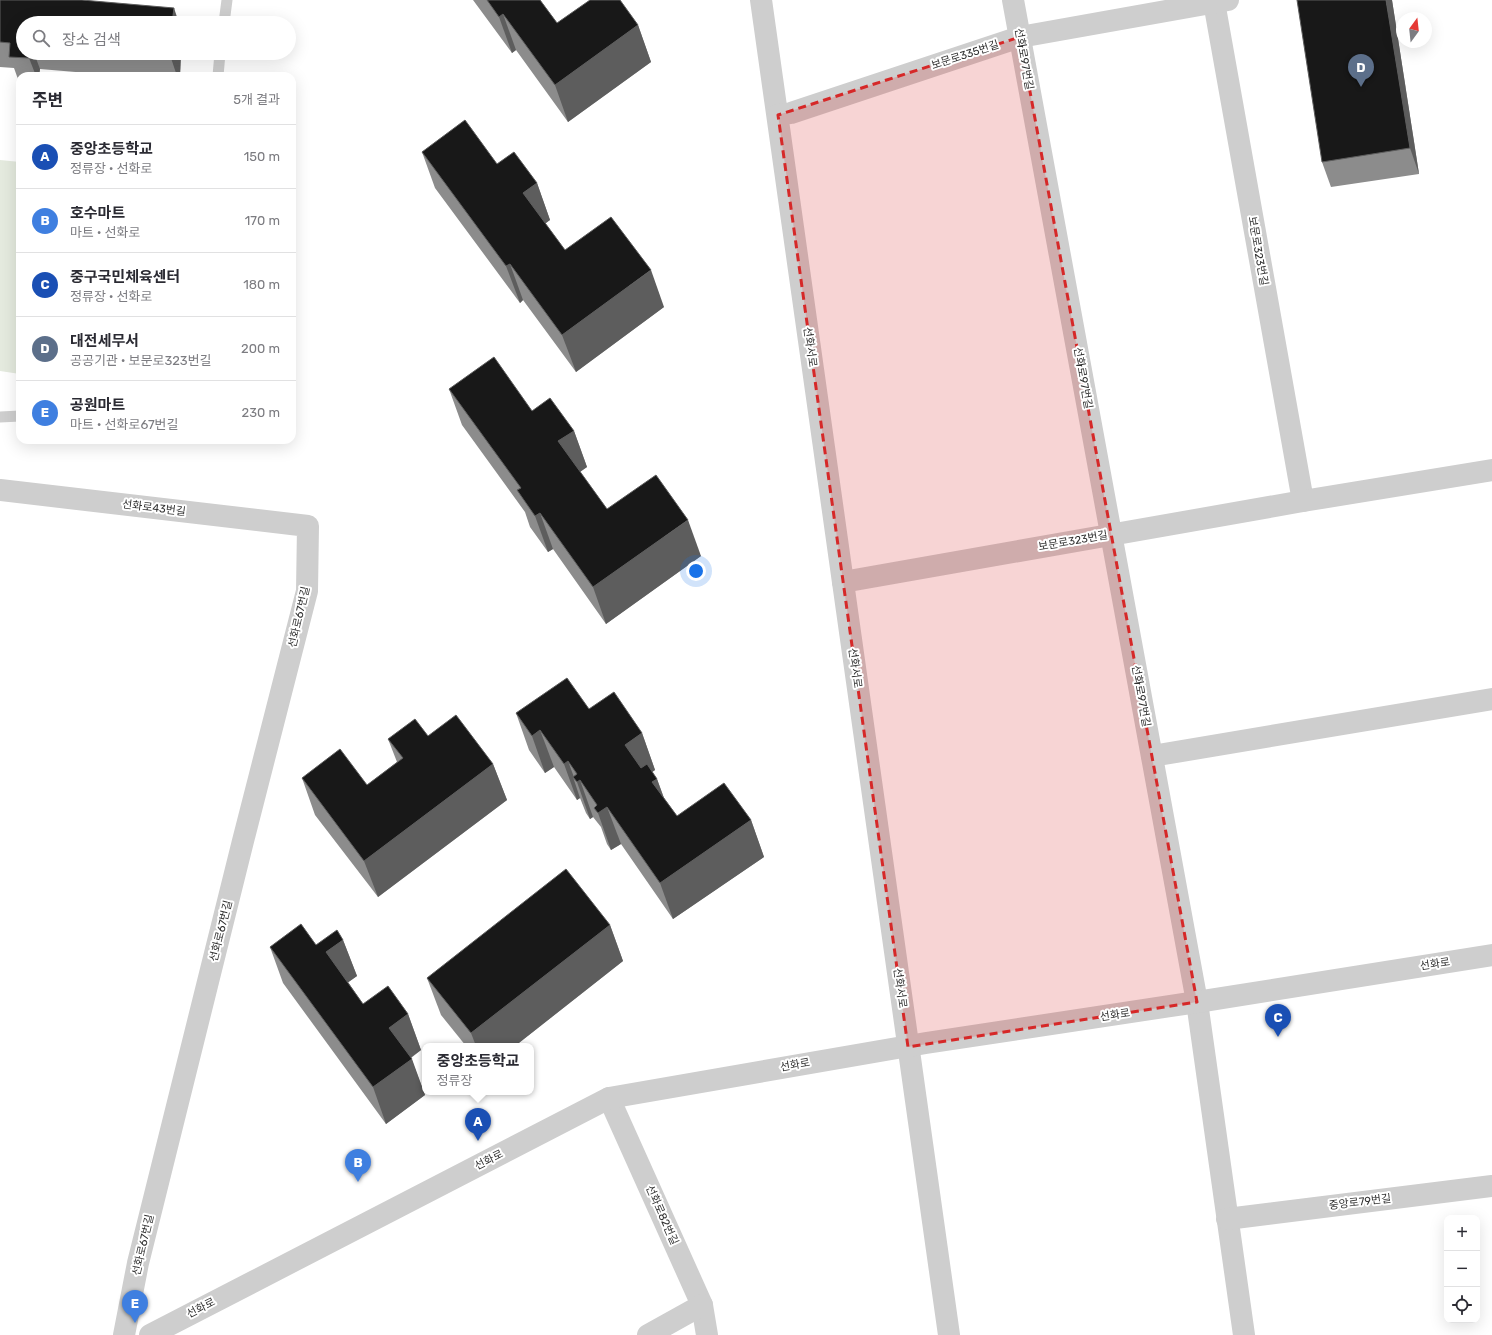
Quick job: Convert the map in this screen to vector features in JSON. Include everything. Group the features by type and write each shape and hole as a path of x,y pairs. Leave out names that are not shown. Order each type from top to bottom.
{"street":[{"name":"선화서로","path":"761,0 949,1335"},
{"name":"선화로97번길","path":"1013,0 1197,1002"},
{"name":"보문로335번길","path":"778,115 798,110 1020,37 1221,1"},
{"name":"보문로323번길","path":"1221,1 1303,501"},
{"name":"보문로323번길","path":"843,582 1303,501 1492,470"},
{"name":"선화로43번길","path":"0,490 308,526"},
{"name":"선화로67번길","path":"124,1335 138,1263 307,590 308,526"},
{"path":"1152,756 1492,699"},
{"name":"선화로","path":"150,1335 608,1098 908,1047 1492,955"},
{"path":"1197,1002 1244,1335"},
{"name":"선화로82번길","path":"608,1098 702,1305 707,1335"},
{"name":"중앙로79번길","path":"1227,1219 1492,1186"},
{"path":"648,1335 702,1305"}],"lane":[{"path":"225,16 227,0"},
{"path":"218,72 219,60"},
{"path":"0,417 16,416"}],"highlighted area":[{"path":"1020,37 1197,1002 908,1047 778,115"}],"shaded area":[{"path":"0,160 16,162 16,373 0,371"}],"building":[{"path":"0,0 82,0 174,8 173,16 16,16 16,57 9,57 10,43 0,42"},
{"path":"487,0 540,0 557,23 590,0 620,0 638,25 555,85 503,14 499,17"},
{"path":"1297,0 1386,0 1410,148 1322,162"},
{"path":"465,120 497,164 514,152 537,183 523,193 565,250 611,217 651,270 562,335 510,264 506,266 422,152"},
{"path":"494,357 532,411 550,398 574,431 558,441 607,509 656,475 688,520 593,587 540,513 535,516 517,490 521,488 449,389"},
{"path":"567,678 589,709 614,692 642,733 625,745 641,768 647,764 657,779 652,782 677,816 724,783 751,820 660,883 607,807 598,813 594,808 597,805 580,780 577,782 573,777 577,774 568,761 564,764 540,730 532,736 516,713"},
{"path":"456,715 493,764 364,861 302,778 340,749 367,785 403,758 388,739 415,719 428,736"},
{"path":"566,869 610,925 471,1033 427,978"},
{"path":"301,924 316,945 337,930 343,940 326,952 363,1004 388,986 408,1014 389,1028 412,1059 373,1087 270,947"}],"place":[{"name":"대전세무서","path":"1361,87"},
{"name":"중구국민체육센터","path":"1278,1037"},
{"name":"중앙초등학교","path":"478,1141"},
{"name":"호수마트","path":"358,1182"},
{"name":"공원마트","path":"135,1323"}]}
